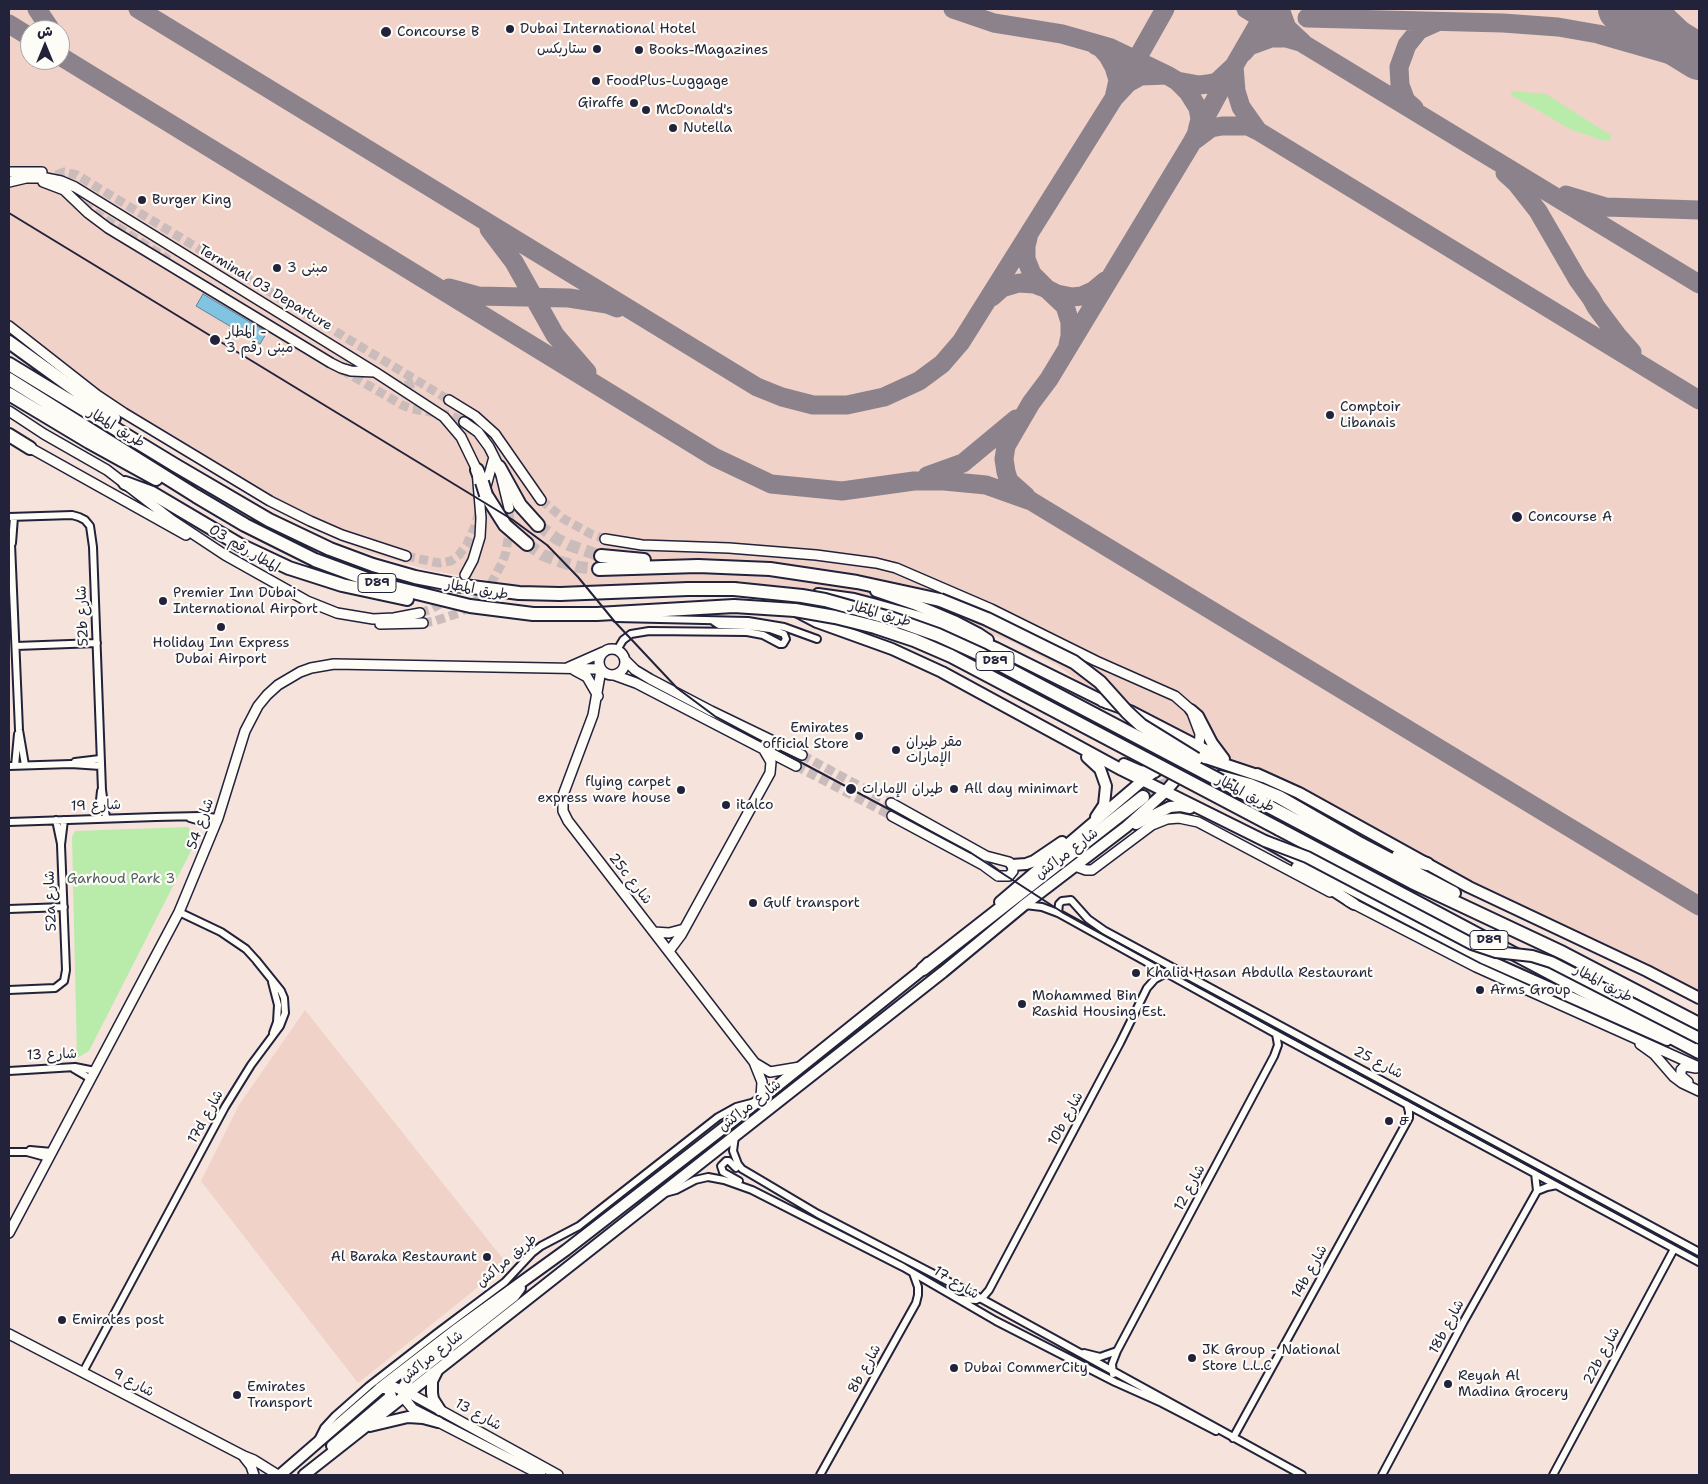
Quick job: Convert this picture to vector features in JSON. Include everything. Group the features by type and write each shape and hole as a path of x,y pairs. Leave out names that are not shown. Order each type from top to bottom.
{"highway":[{"path":"9,342 88,401 144,438 175,465"},
{"name":"طريق المطار","path":"9,364 269,520 309,540 366,562 422,578 477,588 539,594 704,589 802,596 825,600 893,619 938,635 982,655 1412,882 1604,973 1698,1022"},
{"name":"طريق المطار","path":"9,379 196,496 268,537 336,569 395,588 470,606 534,614 597,614 714,606 754,606 795,610 875,627 914,640 951,656 1279,828 1699,1052"},
{"path":"9,394 130,465 173,488 196,496"},
{"path":"9,437 30,448"},
{"path":"496,462 520,505 538,525"},
{"path":"480,476 484,497 505,525 527,544"},
{"path":"125,483 152,493 256,552 306,574 342,585 412,600 448,606 470,606"},
{"path":"600,562 726,564 834,579 940,600 987,618 1074,662 1100,682 1141,725 1209,768 1236,789"},
{"path":"1220,777 1260,788 1400,857 1427,864"},
{"path":"923,969 1142,797"},
{"path":"1303,810 1364,846 1493,913 1522,934"}],"main road":[{"path":"834,579 882,593 934,612 979,634 996,648"},
{"path":"734,590 798,591 854,599 935,623 996,648 1102,701 1164,735 1173,746 1176,764 1172,784"},
{"path":"795,610 817,622 911,657 942,672 1201,811 1265,841 1307,857 1472,944 1496,952 1532,956 1551,962 1699,1038"},
{"path":"1102,701 1130,711 1224,759 1300,793 1469,887 1647,971 1699,998"},
{"path":"1000,704 1029,715 1129,767 1140,771 1155,772"},
{"path":"1191,710 1198,716 1212,743 1224,759"},
{"path":"1012,864 1022,865 1034,861 1092,820 1101,811 1106,799 1106,786 1103,774 1096,764 1071,747 1062,738"},
{"name":"شارع مراكش","path":"304,1475 405,1393 437,1370 943,972 1024,905 1126,827 1165,792 1191,761 1199,746"},
{"path":"1023,882 1155,772 1176,764 1213,760 1263,777"},
{"path":"1126,827 1170,807 1181,806 1201,811"},
{"path":"1023,882 1031,870 1073,834"},
{"path":"1265,841 1341,884 1485,959 1648,1033 1685,1045"},
{"path":"1280,850 1294,865 1354,904"},
{"name":"شارع مراكش","path":"279,1475 317,1445 382,1386 566,1250 759,1100 923,969 940,950 1023,882"},
{"path":"405,1393 410,1379 514,1296 523,1281"},
{"path":"437,1370 432,1388 433,1399 440,1410"},
{"path":"328,1456 330,1448 336,1442 391,1396 388,1388 382,1386"},
{"path":"364,1427 408,1418 423,1418 438,1422"}],"street":[{"path":"13,171 41,175"},
{"name":"Terminal 03 Departure","path":"9,183 38,177 67,183 375,372 444,417 460,437 480,476"},
{"path":"9,183 39,182 56,186 72,196 88,213 108,228 331,363 351,371 375,372"},
{"path":"9,326 97,395 270,500 342,535 406,556"},
{"path":"449,400 490,428 541,500"},
{"path":"9,410 44,434"},
{"path":"9,416 44,434"},
{"path":"478,418 478,432"},
{"path":"464,422 484,439 496,462 509,508"},
{"name":"المطار رقم 03","path":"44,434 107,470 172,520 225,555 307,601 338,613 373,619 394,618 420,613"},
{"path":"30,448 164,524 225,555"},
{"path":"484,497 496,462"},
{"path":"465,575 473,560 480,537 480,476"},
{"name":"52b شارع","path":"12,517 79,516 86,520 90,526 93,547 102,790 106,818"},
{"path":"12,517 11,544 19,730 25,765"},
{"path":"9,534 11,544"},
{"path":"606,539 642,545 772,551 826,556 886,565 907,572 991,609 1184,702 1191,710 1200,734 1199,746"},
{"path":"307,601 320,610 353,621 386,625 422,623"},
{"path":"597,614 624,619 739,620 766,623 784,627 817,639"},
{"path":"617,650 623,640 631,634 649,631 747,632 763,635 780,644 783,644 786,639 784,634 770,629 719,625 713,621"},
{"path":"16,646 97,643"},
{"path":"796,766 636,683 606,674 601,670 599,659 603,652 610,649 617,650 635,670 650,679 802,756"},
{"name":"شارع 54","path":"568,668 603,652"},
{"path":"613,675 623,670 625,660"},
{"name":"شارع 54","path":"9,1233 179,912 218,818 245,731 251,718 267,695 278,685 300,672 334,664 601,670"},
{"path":"568,668 588,677 598,694"},
{"name":"25c شارع","path":"601,670 598,694 591,722 563,795 563,812 754,1062 762,1082 759,1100"},
{"name":"25c شارع","path":"598,694 613,675"},
{"path":"19,730 12,766 101,763"},
{"path":"669,951 684,929 770,773 771,762 764,750"},
{"name":"52b شارع","path":"98,818 102,790"},
{"path":"891,804 986,856 1006,860 1012,864 1013,871 1005,877 998,876 983,865 892,816"},
{"name":"شارع 19","path":"9,822 200,816 218,818"},
{"name":"شارع 19","path":"184,817 204,822 214,828"},
{"path":"1076,866 1092,870 1152,825 1171,818 1189,819 1275,863 1305,881 1476,967 1699,1068"},
{"path":"56,820 61,845"},
{"name":"52a شارع","path":"9,990 55,988 64,981 66,970 61,845 64,820"},
{"name":"شارع 25","path":"1058,913 1059,904 1062,901 1071,900 1088,919 1105,931 1699,1252"},
{"name":"شارع 25","path":"1024,905 1042,907 1058,913 1276,1034 1699,1262"},
{"path":"9,909 64,907"},
{"name":"17d شارع","path":"83,1372 225,1107 251,1065 283,1020 285,1006 281,991 251,955 234,940 221,932 179,912"},
{"path":"654,932 669,933 684,929"},
{"path":"1104,939 1105,931"},
{"name":"10b شارع","path":"980,1298 986,1294 994,1282 1147,988 1155,979 1166,973"},
{"name":"شارع 12","path":"1115,1382 1112,1364 1117,1351 1274,1056 1278,1045 1276,1034"},
{"path":"1628,1035 1654,1054 1674,1077 1682,1083 1699,1089"},
{"path":"754,1062 770,1072 800,1067"},
{"path":"1699,1068 1685,1066 1680,1073 1682,1078 1699,1089"},
{"name":"شارع 13","path":"9,1071 82,1068 93,1075"},
{"name":"طريق مراكش","path":"317,1445 324,1428 335,1416 436,1333 505,1282 532,1253 541,1246 579,1226 722,1114 736,1106 759,1100"},
{"path":"1407,1104 1408,1118 1423,1113"},
{"name":"14b شارع","path":"1233,1438 1408,1118"},
{"name":"شارع 17","path":"735,1135 733,1151 742,1169 818,1214 980,1298 1302,1475"},
{"path":"9,1152 32,1150 51,1155"},
{"path":"752,1190 724,1172 721,1166 726,1161 732,1162 743,1174 759,1179"},
{"path":"1535,1173 1537,1191 1558,1185"},
{"name":"شارع 17","path":"662,1193 676,1190 695,1180 708,1177 724,1180 752,1190 912,1272 956,1299 1115,1382 1162,1403 1204,1426 1233,1438"},
{"name":"18b شارع","path":"1382,1475 1464,1321 1537,1191"},
{"name":"22b شارع","path":"1553,1475 1674,1249"},
{"name":"8b شارع","path":"820,1475 916,1303 918,1287 912,1272"},
{"name":"10b شارع","path":"994,1282 991,1294 994,1306"},
{"path":"956,1299 973,1300 980,1298"},
{"name":"شارع 9","path":"9,1334 279,1475"},
{"path":"1078,1352 1100,1357 1117,1351"},
{"name":"شارع 13","path":"382,1386 405,1393 440,1410 558,1475"},
{"name":"شارع 13","path":"405,1393 413,1408 541,1475"},
{"path":"244,1456 251,1466 254,1475"}],"shaded area":[{"path":"9,9 1699,9 1699,996 1446,873 1273,779 1222,756 1215,747 1087,688 1060,667 1013,642 975,629 833,593 742,584 600,588 504,587 497,582 428,570 366,552 319,532 275,509 103,405 9,335"},
{"name":"Emirates Transport","path":"305,1010 507,1264 358,1383 201,1181 239,1105"}],"green space":[{"path":"1512,91 1546,94 1609,134 1610,140 1605,141 1572,130 1511,95"},
{"name":"Garhoud Park 3","path":"188,827 197,839 89,1051 77,1058 72,837 75,831"}],"water":[{"path":"203,294 267,332 260,344 196,306"}],"taxiway":[{"path":"37,9 44,20"},
{"path":"138,9 757,387 782,397 813,405 847,405 884,397 919,381 942,364 961,342 1114,98 1128,83 1141,76 1167,75 1177,81 1199,85 1208,84 1217,82 1234,66"},
{"path":"953,9 994,23 1062,34 1111,48 1165,74"},
{"path":"1130,71 1165,9"},
{"path":"1246,9 1699,284"},
{"path":"1267,9 1234,66 1236,91 1241,107 1258,131 1699,400"},
{"path":"1243,53 1249,46 1271,38 1286,38 1303,43 1287,28 1280,9"},
{"path":"1659,9 1699,47"},
{"path":"1307,18 1503,23 1558,27 1598,34 1699,63"},
{"path":"1414,108 1406,101 1400,85 1399,67 1407,45 1419,30 1437,22"},
{"path":"9,24 20,31"},
{"path":"1095,45 1101,48 1108,56 1114,67 1118,80 1114,98"},
{"path":"70,62 714,457 771,484 842,491 914,481 944,481 986,485 1031,501 1699,906"},
{"path":"1026,496 1009,481 1004,459 1006,446 1031,403 1049,379 1191,144 1229,74"},
{"path":"1177,81 1188,92 1198,108 1200,119 1197,131"},
{"path":"1195,140 1211,128 1222,126 1248,126 1258,131"},
{"path":"1505,173 1516,183 1538,211 1578,280 1596,307 1632,352"},
{"path":"1566,195 1606,207 1699,210"},
{"path":"489,229 514,262 555,335 587,372"},
{"path":"1028,238 1026,259 1032,274 1047,289 1057,294 1072,297 1082,296 1093,291 1105,281"},
{"path":"992,297 1002,288 1019,283 1034,284 1047,289 1065,306 1070,322 1068,345"},
{"path":"449,288 478,296 569,298 607,304 617,308"},
{"path":"927,476 963,463 1016,419"}],"runway":[{"path":"1621,9 1699,57"}],"tunnel":[{"path":"56,175 64,172 77,175 449,400"},
{"path":"83,205 169,260"},
{"path":"342,370 402,405 412,409 450,415 464,422"},
{"path":"392,383 403,386 418,382"},
{"path":"541,500 564,519 591,534 605,539"},
{"path":"423,623 459,613 480,598 488,589 506,552 510,526 509,508"},
{"path":"406,556 439,563 451,561 459,555 467,544 480,509"},
{"path":"538,525 569,545 601,556"},
{"path":"527,544 543,555 561,562 579,567 599,569"},
{"path":"420,613 442,603 461,583"},
{"path":"802,755 891,803"},
{"path":"796,766 892,816"},
{"path":"1143,797 1154,789 1179,778 1192,775 1212,776"}],"railway":[{"path":"9,213 513,520 547,545 677,688 716,717 971,853 1062,912 1200,988 1699,1258"}],"place":[{"name":"Dubai International Hotel","path":"510,29"},
{"name":"Concourse B","path":"386,32"},
{"name":"ستاربكس","path":"597,49"},
{"name":"Books-Magazines","path":"639,50"},
{"name":"FoodPlus-Luggage","path":"596,81"},
{"name":"Giraffe","path":"634,103"},
{"name":"McDonald's","path":"646,110"},
{"name":"Nutella","path":"673,128"},
{"name":"Burger King","path":"142,200"},
{"name":"مبنى 3","path":"277,268"},
{"name":"المطار - مبنى رقم 3","path":"215,340"},
{"name":"Comptoir Libanais","path":"1330,415"},
{"name":"Concourse A","path":"1517,517"},
{"name":"Premier Inn Dubai International Airport","path":"163,601"},
{"name":"Holiday Inn Express Dubai Airport","path":"221,627"},
{"name":"Emirates official Store","path":"859,736"},
{"name":"مقر طيران الإمارات","path":"896,750"},
{"name":"طيران الإمارات","path":"851,789"},
{"name":"All day minimart","path":"954,789"},
{"name":"flying carpet express ware house","path":"681,790"},
{"name":"italco","path":"726,805"},
{"name":"Gulf transport","path":"753,903"},
{"name":"Khalid Hasan Abdulla Restaurant","path":"1136,973"},
{"name":"Arms Group","path":"1480,990"},
{"name":"Mohammed Bin Rashid Housing Est.","path":"1022,1004"},
{"name":"ச","path":"1389,1121"},
{"name":"Al Baraka Restaurant","path":"487,1257"},
{"name":"Emirates post","path":"62,1320"},
{"name":"JK Group - National Store L.L.C","path":"1192,1358"},
{"name":"Dubai CommerCity","path":"954,1368"},
{"name":"Reyah Al Madina Grocery","path":"1448,1384"},
{"name":"Emirates Transport","path":"237,1395"}]}
